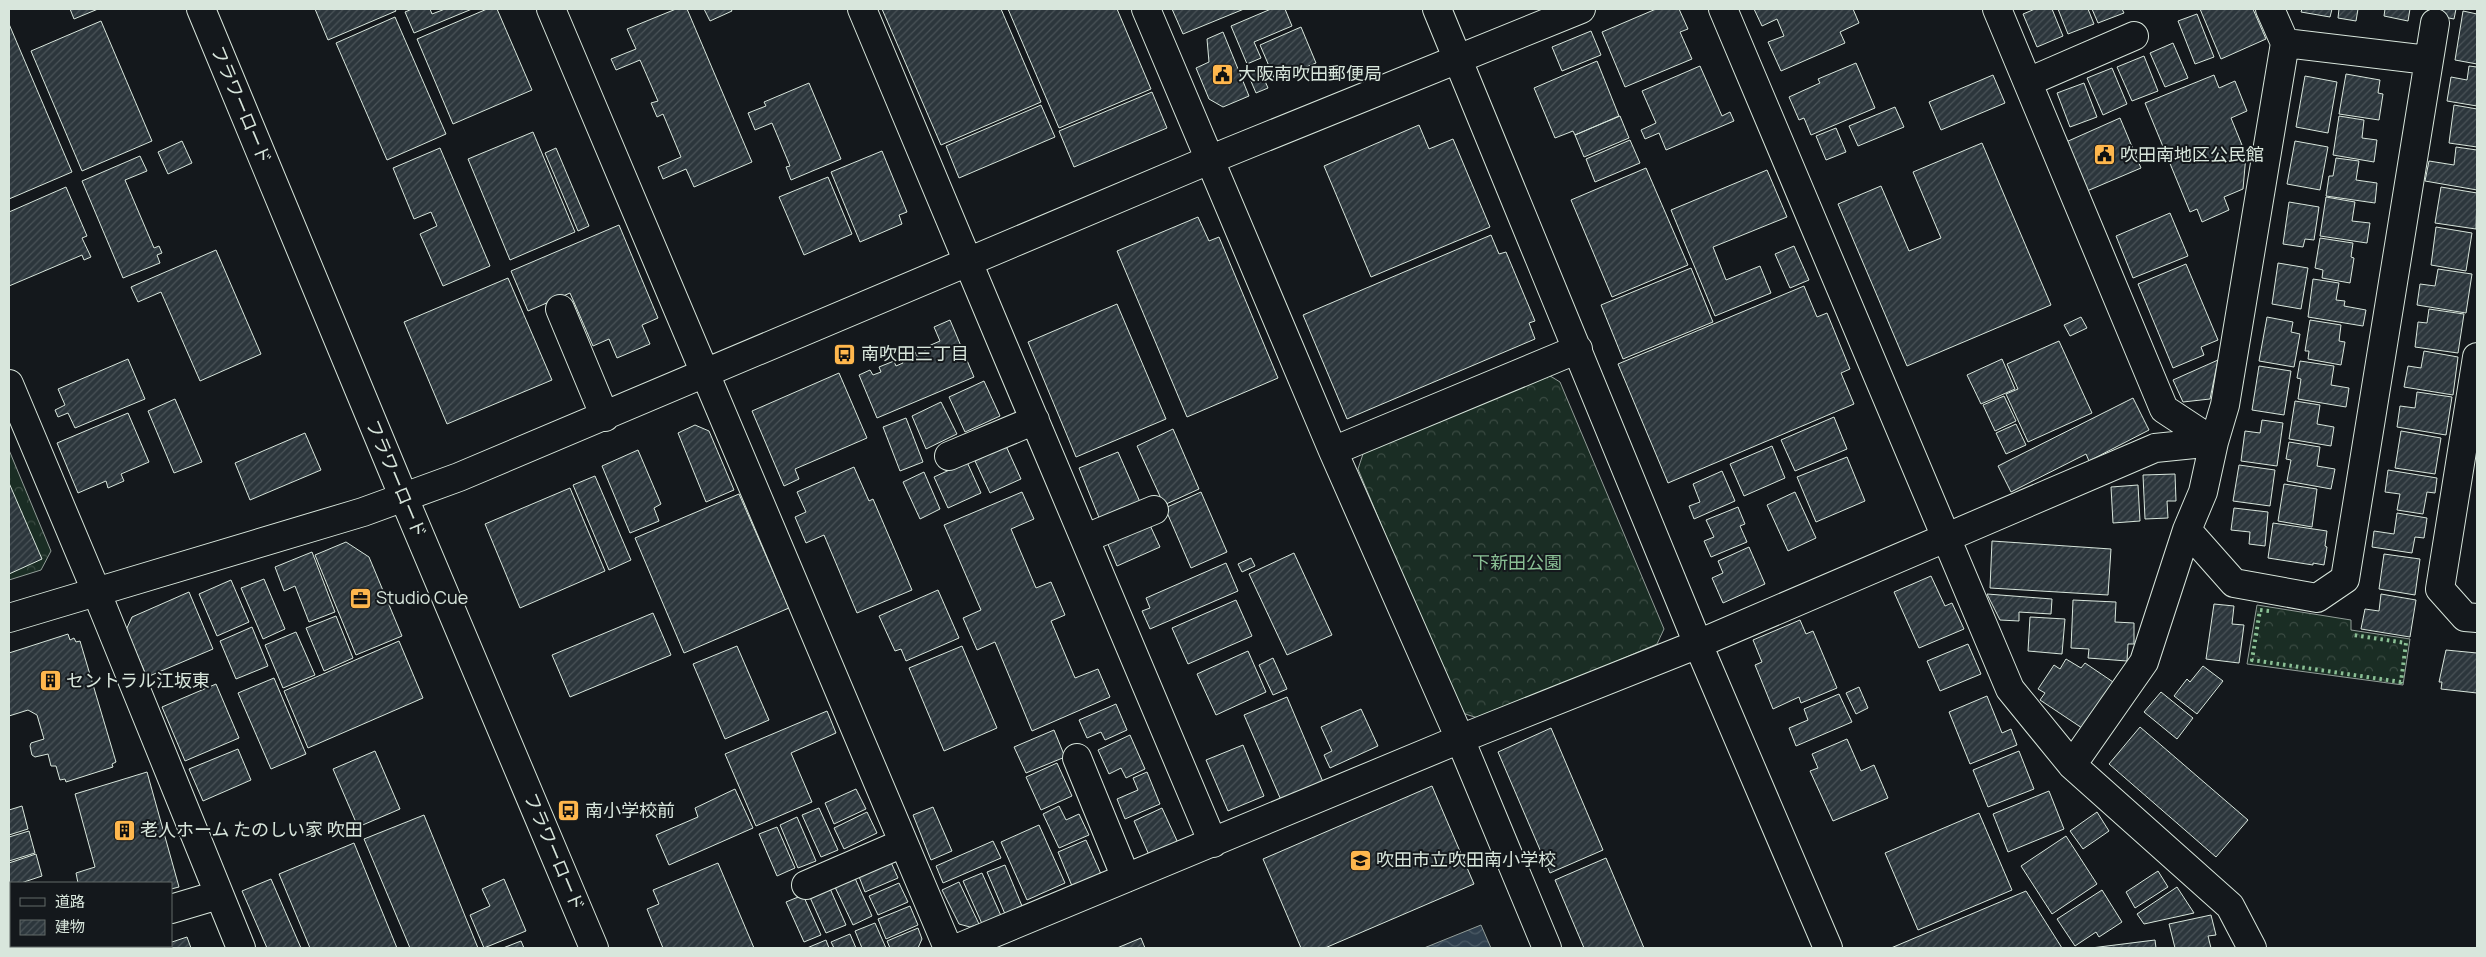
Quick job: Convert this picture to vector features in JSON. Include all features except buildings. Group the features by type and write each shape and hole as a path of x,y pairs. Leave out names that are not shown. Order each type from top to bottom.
{"street":[{"name":"フラワーロード","path":"201,9 404,498 594,948"},
{"path":"551,9 948,948"},
{"path":"862,9 967,262 1086,538 1212,843"},
{"path":"1146,9 1333,451 1460,739 1547,948"},
{"path":"1437,9 1460,60 1698,644 1828,948"},
{"path":"9,618 404,498 605,417 704,373 1209,160 1460,60 1581,9"},
{"path":"1724,9 2010,689 2072,765 2230,906 2252,948"},
{"path":"1997,9 2164,409 2214,442"},
{"path":"2072,765 2144,662 2187,530 2204,492 2214,442 2225,404 2285,43 2270,9"},
{"path":"2187,530 2234,583 2317,598 2345,579 2435,23"},
{"path":"2028,82 2134,36"},
{"path":"2285,43 2428,60"},
{"path":"560,309 605,417"},
{"path":"1333,451 1578,349"},
{"path":"2477,357 2440,589 2465,617 2477,618"},
{"path":"9,384 96,591 241,948"},
{"path":"949,456 1035,420"},
{"path":"958,948 1460,739 1698,644 2155,448 2214,442"},
{"path":"1086,538 1154,510"},
{"path":"1077,758 1126,878"},
{"path":"806,885 903,843"},
{"path":"172,909 218,895"}],"green space":[{"name":"下新田公園","path":"1547,374 1560,382 1664,629 1657,644 1481,719 1459,712 1358,469 1364,451"},
{"path":"9,450 51,551 41,570 9,580"},
{"path":"2257,605 2351,620 2351,630 2410,639 2403,685 2247,664"}],"water":[{"path":"1481,925 1491,948 1424,948"}],"hedge":[{"path":"2269,611 2260,610 2252,660 2401,682 2406,643 2353,635"}],"place":[{"name":"大阪南吹田郵便局","path":"1222,74"},
{"name":"吹田南地区公民館","path":"2104,155"},
{"name":"南吹田三丁目","path":"845,354"},
{"name":"Studio Cue","path":"360,598"},
{"name":"セントラル江坂東","path":"50,681"},
{"name":"南小学校前","path":"569,811"},
{"name":"老人ホーム たのしい家 吹田","path":"124,830"},
{"name":"吹田市立吹田南小学校","path":"1360,860"}]}
